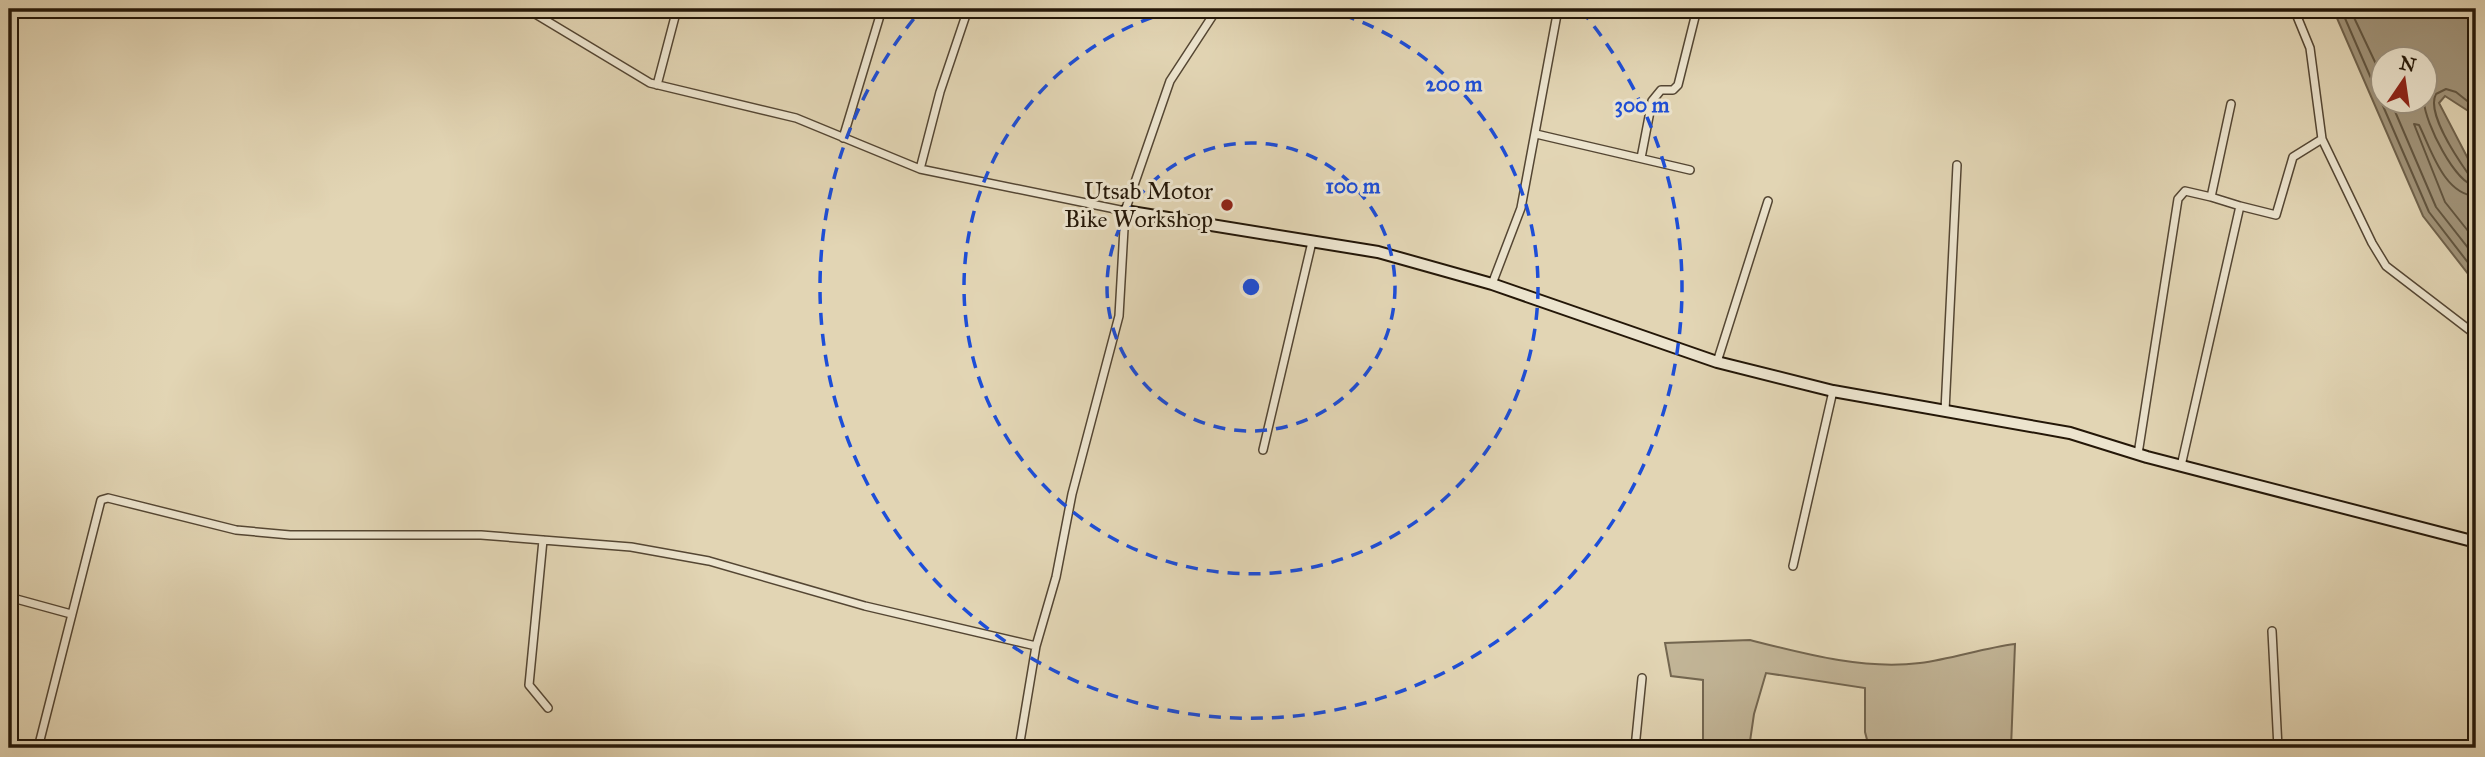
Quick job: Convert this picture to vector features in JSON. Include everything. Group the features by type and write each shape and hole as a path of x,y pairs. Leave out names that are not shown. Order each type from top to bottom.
{"street":[{"path":"527,9 657,85 796,118 920,169 1125,211 1378,253 1492,284 1717,362 1833,391 2070,433 2181,466 2476,542"},
{"path":"657,85 677,9"},
{"path":"843,138 882,9"},
{"path":"920,169 940,92 968,9"},
{"path":"1019,748 1036,646 1056,577 1072,494 1119,316 1125,211 1170,81 1217,9"},
{"path":"1492,284 1521,208 1558,9"},
{"path":"1641,158 1652,101 1661,90 1673,90 1678,85 1698,9"},
{"path":"2294,9 2310,48 2322,139 2372,243 2386,265 2476,335"},
{"path":"2211,197 2231,104"},
{"path":"1536,134 1690,170"},
{"path":"2138,454 2178,199 2185,191 2276,215 2294,157 2322,139"},
{"path":"1945,411 1957,165"},
{"path":"1717,362 1768,201"},
{"path":"2181,466 2240,206"},
{"path":"1263,450 1312,242"},
{"path":"1793,566 1833,391"},
{"path":"38,748 101,500 108,498 236,530 290,536 481,535 631,547 709,561 865,606 1036,646"},
{"path":"543,540 529,685 548,708"},
{"path":"9,597 71,614"},
{"path":"2272,631 2278,748"},
{"path":"1635,748 1642,678"}],"shaded area":[{"path":"1750,640 1834,659 1899,665 1944,659 2015,644 2011,748 1869,747 1865,732 1865,688 1766,673 1754,714 1749,748 1721,748 1703,742 1703,680 1671,676 1665,643"}],"water":[{"path":"2333,9 2476,9 2476,116 2445,96 2440,102 2440,46 2370,46 2370,94"},
{"path":"2440,105 2476,174 2476,284 2423,216 2380,116 2440,116"}],"place":[{"name":"Utsab Motor Bike Workshop","path":"1227,205"}]}
